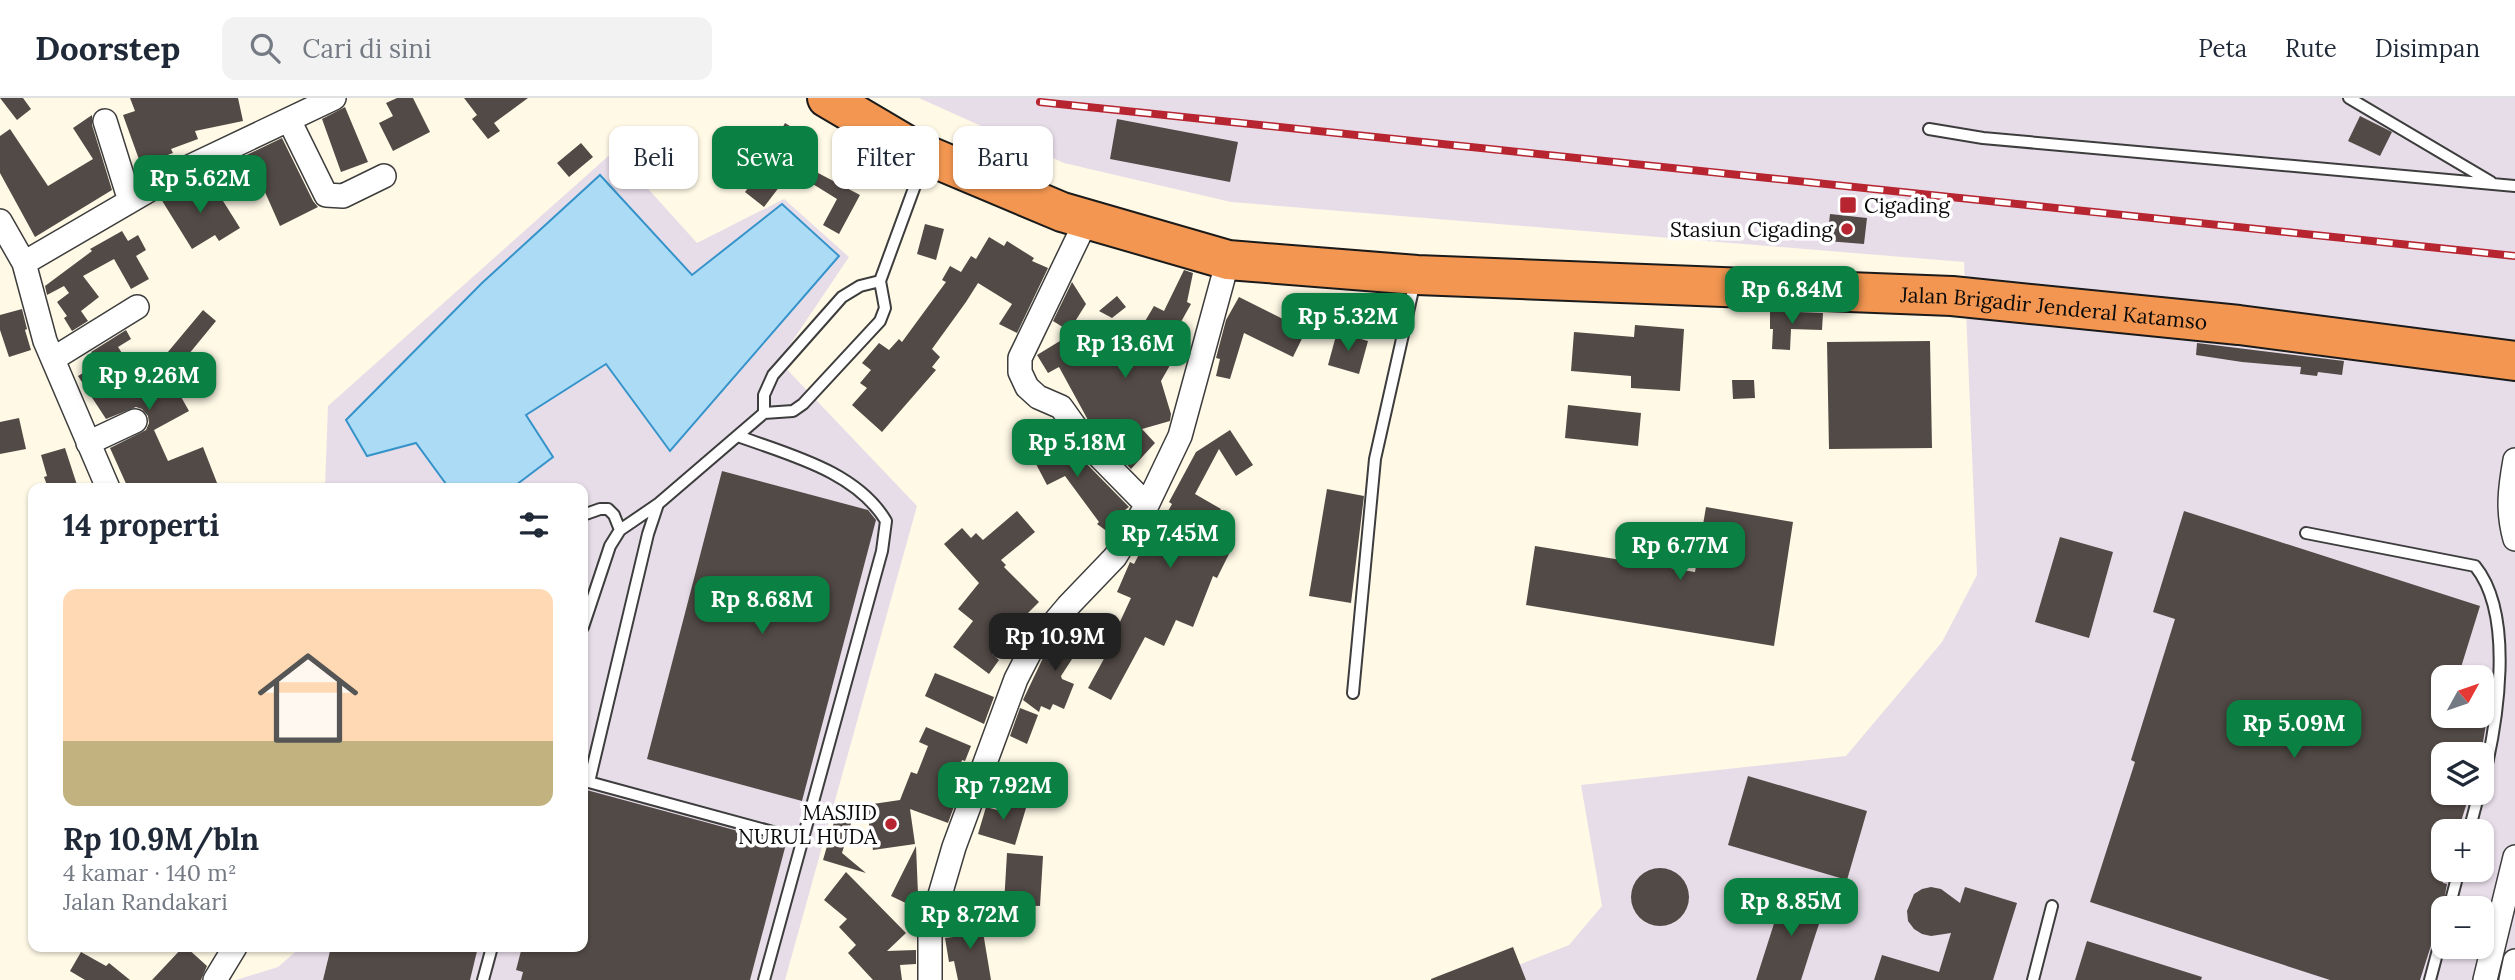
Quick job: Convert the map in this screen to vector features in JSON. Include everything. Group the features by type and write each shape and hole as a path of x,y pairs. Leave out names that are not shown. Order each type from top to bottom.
{"highway":[{"name":"Jalan Brigadir Jenderal Katamso","path":"827,98 876,126"},
{"name":"Jalan Brigadir Jenderal Katamso","path":"939,160 1062,212 1228,260 1417,275 1952,296 2239,325 2515,361"}],"street":[{"path":"24,262 187,168 334,98"},
{"path":"289,120 326,195 343,196 384,176"},
{"path":"105,121 130,201"},
{"path":"1087,219 1020,358 1020,372 1027,387 1038,397 1061,407 1089,446 1147,505"},
{"path":"0,221 24,262 35,308 52,359 106,483"},
{"path":"930,980 930,929 954,847 1016,680 1031,650 1115,557 1147,505 1180,436 1228,260"},
{"path":"52,359 137,307"},
{"path":"88,443 135,421"},
{"path":"2515,460 2508,500 2515,539"},
{"path":"2485,980 2515,857"},
{"path":"215,980 232,952"},
{"path":"2511,980 2515,961"}],"lane":[{"path":"2348,98 2495,184"},
{"path":"1929,129 1983,138 2515,186"},
{"path":"588,612 610,546 620,530 658,504 764,413 793,411 803,404 880,321 885,308 880,281 914,189"},
{"path":"1353,693 1375,459 1417,275"},
{"path":"764,413 764,395 773,375 842,297 860,286 880,281"},
{"path":"738,436 811,463 834,475 868,499 886,521 883,551 764,980"},
{"path":"588,773 648,534 658,504"},
{"path":"588,513 608,509 614,515 620,530"},
{"path":"2306,533 2475,566 2487,576 2502,610 2510,656 2507,688 2493,742"},
{"path":"588,782 802,840"},
{"path":"2033,980 2052,906"},
{"path":"483,980 491,952"},
{"path":"2430,980 2436,959"}],"shaded area":[{"path":"919,98 2515,98 2515,980 1480,980 1569,945 1602,906 1581,785 1846,756 1942,642 1977,575 1964,262 1231,202 1064,163 1053,158 1053,126 981,126"},
{"path":"609,155 609,189 648,189 697,243 784,199 849,257 779,361 917,506 785,980 236,980 278,967 295,952 588,952 588,483 325,483 328,406"}],"water":[{"path":"600,175 609,185 609,189 613,189 692,275 782,204 839,256 670,451 606,364 526,415 553,457 519,483 445,483 416,443 367,456 346,420 482,283"}],"building":[{"path":"0,98 23,98 31,109 17,120"},
{"path":"130,98 238,98 243,121 195,131 198,139 171,149 173,153 141,165 123,115 135,111"},
{"path":"397,98 413,98 430,132 393,151 379,123 393,116 386,103"},
{"path":"464,98 528,98 494,123 500,131 488,139 472,119 477,115"},
{"path":"345,107 368,162 341,172 322,119"},
{"path":"92,115 92,125 112,190 35,237 0,173 0,136 10,129 48,186 93,159 73,128"},
{"path":"2360,116 2392,132 2380,156 2348,141"},
{"path":"1117,119 1238,142 1230,182 1110,159"},
{"path":"282,138 318,207 280,226 261,183 248,189 236,160"},
{"path":"581,143 593,157 569,177 557,163"},
{"path":"818,173 832,180 832,189 849,189 860,195 839,234 823,225 837,199 818,187"},
{"path":"187,184 195,197 213,185 240,228 219,241 215,235 192,249 161,199"},
{"path":"747,189 778,189 764,207 745,192"},
{"name":"Stasiun Cigading","path":"1830,214 1867,218 1864,244 1827,241"},
{"path":"925,224 944,229 936,260 917,254"},
{"path":"122,231 128,241 138,235 146,250 136,256 149,279 131,289 114,259 83,276 99,297 81,311 88,321 72,331 64,318 67,316 57,302 69,293 64,286 47,295 45,286 92,251 90,249"},
{"path":"989,237 1004,246 1007,241 1034,258 1032,261 1048,268 1017,333 999,324 1012,304 978,283 932,349 940,357 932,367 936,370 882,432 852,405 867,388 860,383 871,370 862,363 879,343 889,350 899,339 902,342 946,282 942,280 950,266 961,272 971,256 976,259"},
{"path":"1184,270 1193,273 1187,302 1191,304 1163,354 1173,360 1161,381 1171,414 1170,421 1142,429 1155,443 1131,469 1100,437 1088,420 1059,367 1048,373 1037,355 1073,333 1087,359 1110,346 1124,371 1144,337 1138,333 1154,306 1164,311"},
{"path":"1072,282 1086,304 1069,331 1053,321"},
{"path":"1117,296 1126,307 1112,318 1099,311"},
{"path":"1239,297 1287,321 1294,307 1313,316 1293,357 1244,333 1230,379 1216,376 1220,359 1216,358 1226,320"},
{"path":"22,309 31,350 9,357 0,330 0,315"},
{"path":"203,310 216,321 170,377 189,411 154,430 168,461 203,447 217,483 126,483 110,448 146,430 148,416 136,407 106,419 78,376 98,364 91,352 126,330 131,339 118,347 142,383"},
{"path":"1770,311 1823,313 1822,330 1791,329 1790,350 1772,349"},
{"path":"1635,325 1684,329 1680,391 1631,388 1631,376 1571,371 1574,332 1634,337"},
{"path":"1337,332 1368,341 1359,374 1328,365"},
{"path":"1930,341 1932,448 1829,449 1827,342"},
{"path":"2197,343 2344,361 2342,375 2318,372 2317,376 2300,374 2301,367 2196,355"},
{"path":"1732,380 1754,380 1755,398 1733,399"},
{"path":"1568,405 1641,413 1638,446 1565,438"},
{"path":"19,418 26,449 0,454 0,422"},
{"path":"1230,430 1253,465 1236,476 1219,449 1195,494 1221,509 1209,531 1234,544 1217,578 1213,576 1193,627 1176,620 1164,646 1145,637 1111,700 1088,688 1106,655 1085,642 1093,628 1112,639 1131,598 1117,592 1130,562 1134,564 1149,535 1153,538 1196,452"},
{"path":"1053,433 1056,438 1063,434 1079,456 1129,507 1121,513 1124,516 1112,535 1097,524 1099,522 1065,476 1047,485 1035,462 1030,464 1022,450"},
{"path":"65,448 76,483 46,483 41,455"},
{"path":"722,471 868,510 876,520 802,801 647,759"},
{"path":"1327,489 1364,496 1351,603 1309,596"},
{"path":"1706,507 1793,522 1774,646 1526,605 1535,546 1695,572"},
{"path":"1017,511 1035,532 1001,560 1006,565 1004,567 1039,602 992,654 999,660 989,674 953,647 973,621 958,609 979,583 944,544 962,528 971,538 976,533 983,540"},
{"path":"2184,511 2480,606 2462,665 2431,665 2431,728 2485,728 2483,742 2431,742 2431,805 2466,805 2462,819 2431,819 2431,882 2447,884 2445,896 2431,896 2431,946 2420,980 2330,980 2090,902 2135,762 2131,760 2175,619 2153,612"},
{"path":"2060,537 2113,552 2089,638 2035,622"},
{"path":"1070,625 1087,636 1061,676 1074,684 1064,709 1053,704 1050,710 1041,706 1039,712 1023,700 1043,658"},
{"path":"935,673 994,697 984,724 925,696"},
{"path":"1020,708 1038,715 1027,744 1010,736"},
{"path":"926,727 971,746 965,761 962,760 952,787 960,790 948,823 910,809 915,844 873,850 866,805 900,800 911,772 917,774 928,746 919,742"},
{"path":"1748,776 1867,811 1847,880 1728,845"},
{"path":"588,790 786,844 750,980 521,980 523,972 516,970 521,952 588,952"},
{"path":"1000,800 1026,808 1015,845 978,834 986,807 997,810"},
{"path":"836,815 852,820 842,853 866,873 823,860"},
{"path":"916,846 918,894 912,906 891,896"},
{"path":"1007,853 1043,856 1040,906 1004,904"},
{"path":"1654,868 1666,868 1681,876 1689,891 1689,903 1681,918 1666,926 1654,926 1639,918 1631,903 1631,891 1639,876"},
{"path":"846,872 906,933 887,951 916,950 916,964 900,965 902,980 873,980 848,953 856,945 839,927 847,919 824,900"},
{"path":"1931,887 1941,889 1960,903 1965,887 2017,903 1993,980 1874,980 1882,955 1939,972 1951,933 1931,936 1922,934 1908,921 1907,911 1914,894"},
{"path":"1785,889 1826,903 1801,980 1756,980"},
{"path":"980,914 991,980 958,980 954,961 949,962 945,938 962,936 959,918"},
{"path":"2087,941 2202,977 2201,980 2075,980"},
{"path":"1513,947 1526,980 1431,980 1431,979"},
{"path":"81,952 106,966 109,963 130,980 85,980 70,971"},
{"path":"178,952 192,952 207,966 201,980 152,980"},
{"path":"330,952 477,952 470,980 323,980"}],"railway":[{"path":"1040,102 2515,256"}],"place":[{"name":"Cigading","path":"1848,205"},
{"name":"Stasiun Cigading","path":"1847,229"},
{"name":"MASJID NURUL HUDA","path":"891,824"}]}
